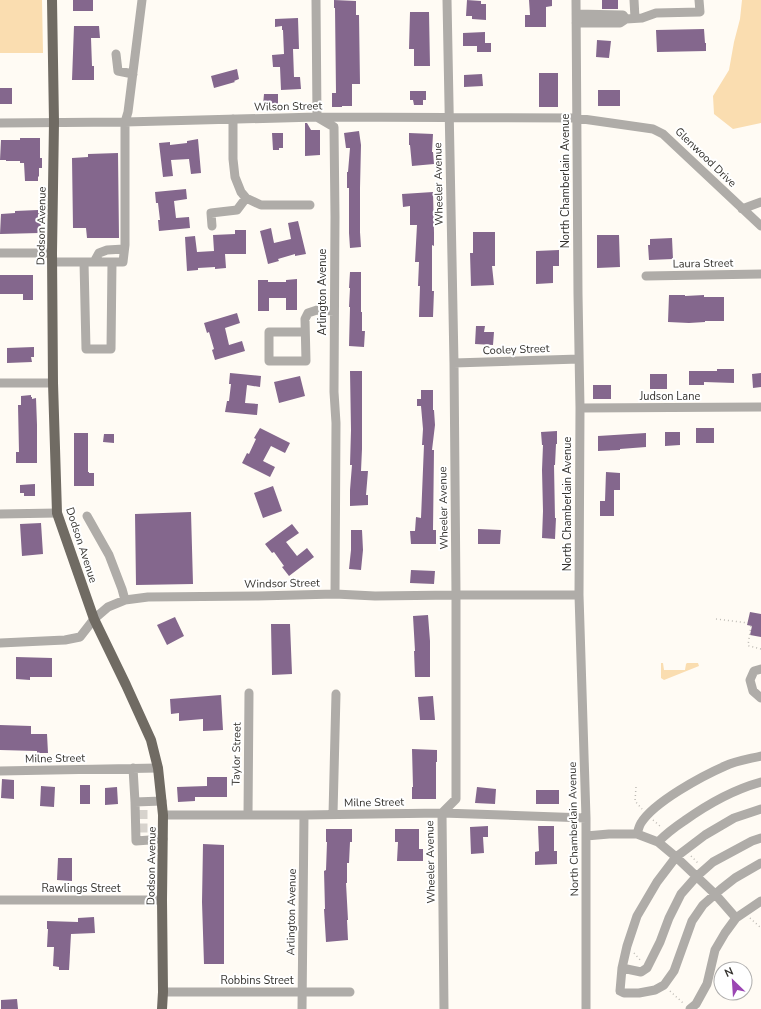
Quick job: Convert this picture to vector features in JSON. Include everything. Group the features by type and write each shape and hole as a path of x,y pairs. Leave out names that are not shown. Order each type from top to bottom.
{"main road":[{"name":"Dodson Avenue","path":"52,0 54,122 52,258 53,383 57,513 94,619 151,740 158,768 163,816 162,1009"}],"street":[{"path":"0,253 84,262 123,262 126,122 142,0"},
{"path":"316,0 317,117"},
{"name":"Wheeler Avenue","path":"444,1009 442,812 456,799 454,364 447,0"},
{"name":"North Chamberlain Avenue","path":"576,0 580,408 579,595 586,818 586,1009"},
{"path":"631,18 634,0"},
{"path":"576,19 620,23 631,18 642,18 656,13 700,12 699,0"},
{"path":"116,54 118,71 133,74"},
{"name":"Wilson Street","path":"0,123 126,122 317,117 576,118"},
{"name":"Arlington Avenue","path":"317,117 334,127 334,392 336,423 335,594"},
{"name":"Glenwood Drive","path":"576,118 654,129 663,134 761,226"},
{"path":"233,119 233,159 235,177 241,192 246,198 261,205 310,205"},
{"path":"212,226 210,213 237,210 246,198"},
{"path":"742,209 761,202"},
{"path":"94,262 99,253 107,250 124,249"},
{"path":"84,262 86,349 111,349 112,262"},
{"name":"Laura Street","path":"646,276 761,274"},
{"path":"305,332 269,332 270,361 306,361 305,319 308,313 317,310 334,311"},
{"name":"Cooley Street","path":"454,364 579,358"},
{"path":"0,383 53,383"},
{"name":"Judson Lane","path":"580,408 761,407"},
{"path":"0,514 57,513"},
{"path":"87,516 109,555 125,600"},
{"name":"Windsor Street","path":"0,643 65,640 80,637 94,619 108,607 125,600 148,597 335,594 375,596 579,595"},
{"path":"761,669 754,671 750,680 753,691 761,698"},
{"name":"Taylor Street","path":"248,815 249,693"},
{"path":"333,814 336,694"},
{"path":"637,834 641,823 659,804 690,784 726,766 761,756"},
{"path":"133,768 140,805 136,841 143,837 163,840"},
{"name":"Milne Street","path":"0,771 158,768"},
{"path":"658,842 667,833 703,807 737,790 761,782"},
{"path":"140,805 162,801"},
{"path":"761,809 734,818 705,835 676,857 657,882 637,916 627,946 622,968 620,991 624,994 639,993 655,990 664,985 674,971 692,921 703,905 734,878 761,864"},
{"name":"Milne Street","path":"163,816 442,812 586,818"},
{"name":"Arlington Avenue","path":"302,1009 304,815"},
{"path":"586,836 637,834 658,842 715,894 736,918"},
{"path":"622,968 641,972 647,968 681,894 696,877 713,862 752,841 761,838"},
{"name":"Rawlings Street","path":"0,900 162,900"},
{"path":"696,1007 707,984 715,950 725,933 736,918 761,901"},
{"name":"Robbins Street","path":"163,992 350,992"}],"path":[{"path":"716,619 748,623"},
{"path":"751,626 748,645 761,649"},
{"path":"748,916 761,928"}],"shaded area":[{"path":"0,0 42,0 43,53 0,53"},
{"path":"742,0 761,0 761,123 733,129 714,114 713,96 729,70 740,19"},
{"path":"661,663 663,663 664,670 685,670 687,663 698,663 699,666 664,680 661,678"}],"building":[{"path":"73,0 93,0 93,11 73,11"},
{"path":"334,0 356,1 356,15 359,15 360,84 352,84 352,106 332,107 332,93 336,93"},
{"path":"467,0 481,1 481,4 486,4 486,20 472,19 472,16 466,16"},
{"path":"529,0 552,0 552,6 546,7 546,27 525,27 525,15 530,15"},
{"path":"602,0 618,0 618,9 602,9"},
{"path":"410,12 429,12 430,66 414,66 414,49 409,49"},
{"path":"298,18 299,49 293,49 294,77 300,77 301,89 281,90 280,67 273,67 272,55 284,54 283,30 282,26 275,27 275,19"},
{"path":"74,26 99,26 100,38 91,38 94,80 72,80"},
{"path":"704,29 706,51 657,52 656,30"},
{"path":"485,32 485,43 491,43 491,52 477,52 477,46 463,46 463,33"},
{"path":"597,40 611,41 609,58 596,57"},
{"path":"237,69 239,79 234,81 235,82 214,88 211,76"},
{"path":"539,73 558,73 558,107 539,107"},
{"path":"482,74 483,86 464,87 464,75"},
{"path":"0,88 12,88 12,104 0,104"},
{"path":"598,90 620,90 620,106 598,106"},
{"path":"410,91 426,91 426,100 423,100 423,105 414,105 413,100 410,100"},
{"path":"264,94 278,94 278,106 263,105"},
{"path":"305,123 307,123 311,130 320,130 320,155 305,156"},
{"path":"359,131 361,145 361,247 350,248 349,188 347,188 347,172 350,148 346,148 344,133"},
{"path":"272,133 283,133 283,148 273,150"},
{"path":"409,133 433,134 432,152 434,164 412,166"},
{"path":"20,138 40,138 40,158 42,158 42,168 39,168 38,181 25,181 24,163 20,163 20,161 0,160 1,140 20,140"},
{"path":"198,139 201,173 191,174 189,159 171,160 173,176 163,177 159,143 170,142 170,145 187,143 187,141"},
{"path":"118,153 119,238 87,238 86,228 73,228 72,158 88,157 88,154"},
{"path":"186,189 187,199 174,201 176,218 189,217 190,228 159,231 158,220 160,220 155,192"},
{"path":"433,192 433,317 419,317 419,262 415,262 417,225 410,225 410,206 403,207 402,194"},
{"path":"38,210 38,213 40,213 41,230 39,230 39,233 0,234 1,214 15,213 15,211"},
{"path":"298,221 306,254 295,256 295,254 278,259 279,261 268,264 260,231 271,228 274,243 291,239 288,223"},
{"path":"235,230 246,230 246,254 225,254 226,268 198,268 198,270 187,271 185,237 195,236 197,252 214,251 213,235 235,234"},
{"path":"473,232 495,232 495,266 492,266 494,285 471,286 470,253 473,253"},
{"path":"597,235 619,235 620,267 597,268"},
{"path":"672,238 673,259 649,260 648,245 650,245 650,239"},
{"path":"559,250 559,266 553,266 553,283 536,284 536,251"},
{"path":"350,272 361,272 362,331 365,331 364,347 349,346"},
{"path":"0,275 33,275 33,300 23,300 23,294 0,294"},
{"path":"297,279 297,310 286,310 286,298 269,298 269,311 258,311 258,280 268,280 268,282 286,282 286,280"},
{"path":"669,295 704,295 704,297 724,297 724,321 689,323 668,322"},
{"path":"237,313 240,323 225,328 229,345 242,341 245,351 215,360 212,350 214,349 209,332 207,333 204,323"},
{"path":"476,326 485,326 484,332 494,332 493,345 475,344"},
{"path":"34,347 34,357 31,357 32,362 7,363 7,348"},
{"path":"717,369 734,369 734,383 704,382 704,385 689,385 689,371 717,371"},
{"path":"350,371 362,371 361,471 368,471 366,495 368,495 368,505 350,506 352,465 350,465"},
{"path":"230,373 261,376 260,387 247,385 245,403 258,404 257,415 225,412 227,401 229,401 231,384 229,384"},
{"path":"761,373 761,387 753,388 752,374"},
{"path":"650,374 667,374 667,389 650,389"},
{"path":"300,376 305,396 279,403 274,382"},
{"path":"593,385 611,385 611,399 593,399"},
{"path":"421,390 433,390 435,425 432,450 434,450 433,530 436,530 436,544 411,544 410,531 415,531 416,517 421,518 424,445 422,445 423,429 421,406 417,406 417,399 421,399"},
{"path":"31,395 32,399 36,398 37,463 16,463 16,452 19,452 18,405 21,405 21,396"},
{"path":"260,428 290,443 285,453 271,446 263,461 275,467 270,477 242,463 247,453 249,454 256,439 254,438"},
{"path":"696,428 714,428 714,443 696,443"},
{"path":"557,431 554,465 556,518 555,539 542,538 543,445 541,432"},
{"path":"665,432 680,432 680,445 665,446"},
{"path":"74,433 88,433 88,472 94,473 94,486 74,486"},
{"path":"646,433 646,447 598,451 598,436"},
{"path":"104,434 114,434 114,443 103,442"},
{"path":"606,472 620,473 620,490 614,490 614,516 600,516 600,501 605,501"},
{"path":"35,484 35,496 24,496 24,493 20,493 20,485"},
{"path":"273,486 282,511 263,518 254,493"},
{"path":"191,512 193,584 136,585 135,514"},
{"path":"41,523 43,554 22,556 20,524"},
{"path":"292,524 299,533 286,542 297,556 307,548 314,557 289,576 274,552 272,553 265,544"},
{"path":"478,529 501,530 500,544 478,544"},
{"path":"351,530 362,530 363,550 361,570 349,569"},
{"path":"411,570 435,571 434,584 410,583"},
{"path":"750,612 761,614 761,637 750,635 752,626 747,625"},
{"path":"428,615 430,677 415,677 413,616"},
{"path":"175,617 184,636 167,645 157,625"},
{"path":"271,624 290,624 292,674 272,675"},
{"path":"16,657 52,658 52,677 30,677 30,680 16,679"},
{"path":"221,695 223,730 203,731 203,719 179,721 179,713 171,714 170,699"},
{"path":"433,696 435,720 420,720 418,697"},
{"path":"0,725 31,726 31,734 47,734 48,753 37,753 37,751 0,750"},
{"path":"412,749 437,750 436,799 412,799"},
{"path":"207,777 227,777 227,797 195,797 195,801 178,802 177,787 207,786"},
{"path":"2,779 14,780 14,799 1,798"},
{"path":"80,785 90,785 90,804 80,804"},
{"path":"41,786 55,787 54,807 40,806"},
{"path":"117,787 118,804 105,805 105,788"},
{"path":"477,787 496,789 495,804 475,803"},
{"path":"536,790 559,790 559,804 536,804"},
{"path":"488,826 488,837 483,837 484,853 471,854 470,827"},
{"path":"538,826 554,826 554,851 557,851 557,864 535,865 535,852 539,851"},
{"path":"326,829 352,829 352,842 350,842 346,883 348,940 326,942 324,871 326,870"},
{"path":"395,829 419,829 419,849 423,849 423,861 397,861 398,842 395,842"},
{"path":"203,844 224,845 224,964 204,964 202,902"},
{"path":"58,858 72,858 72,881 57,880"},
{"path":"94,917 95,933 71,934 69,970 59,970 59,967 53,966 54,947 47,947 47,921 78,922 78,918"},
{"path":"17,999 18,1009 1,1009 1,1000"}],"tunnel":[{"path":"143,810 143,834"}]}
